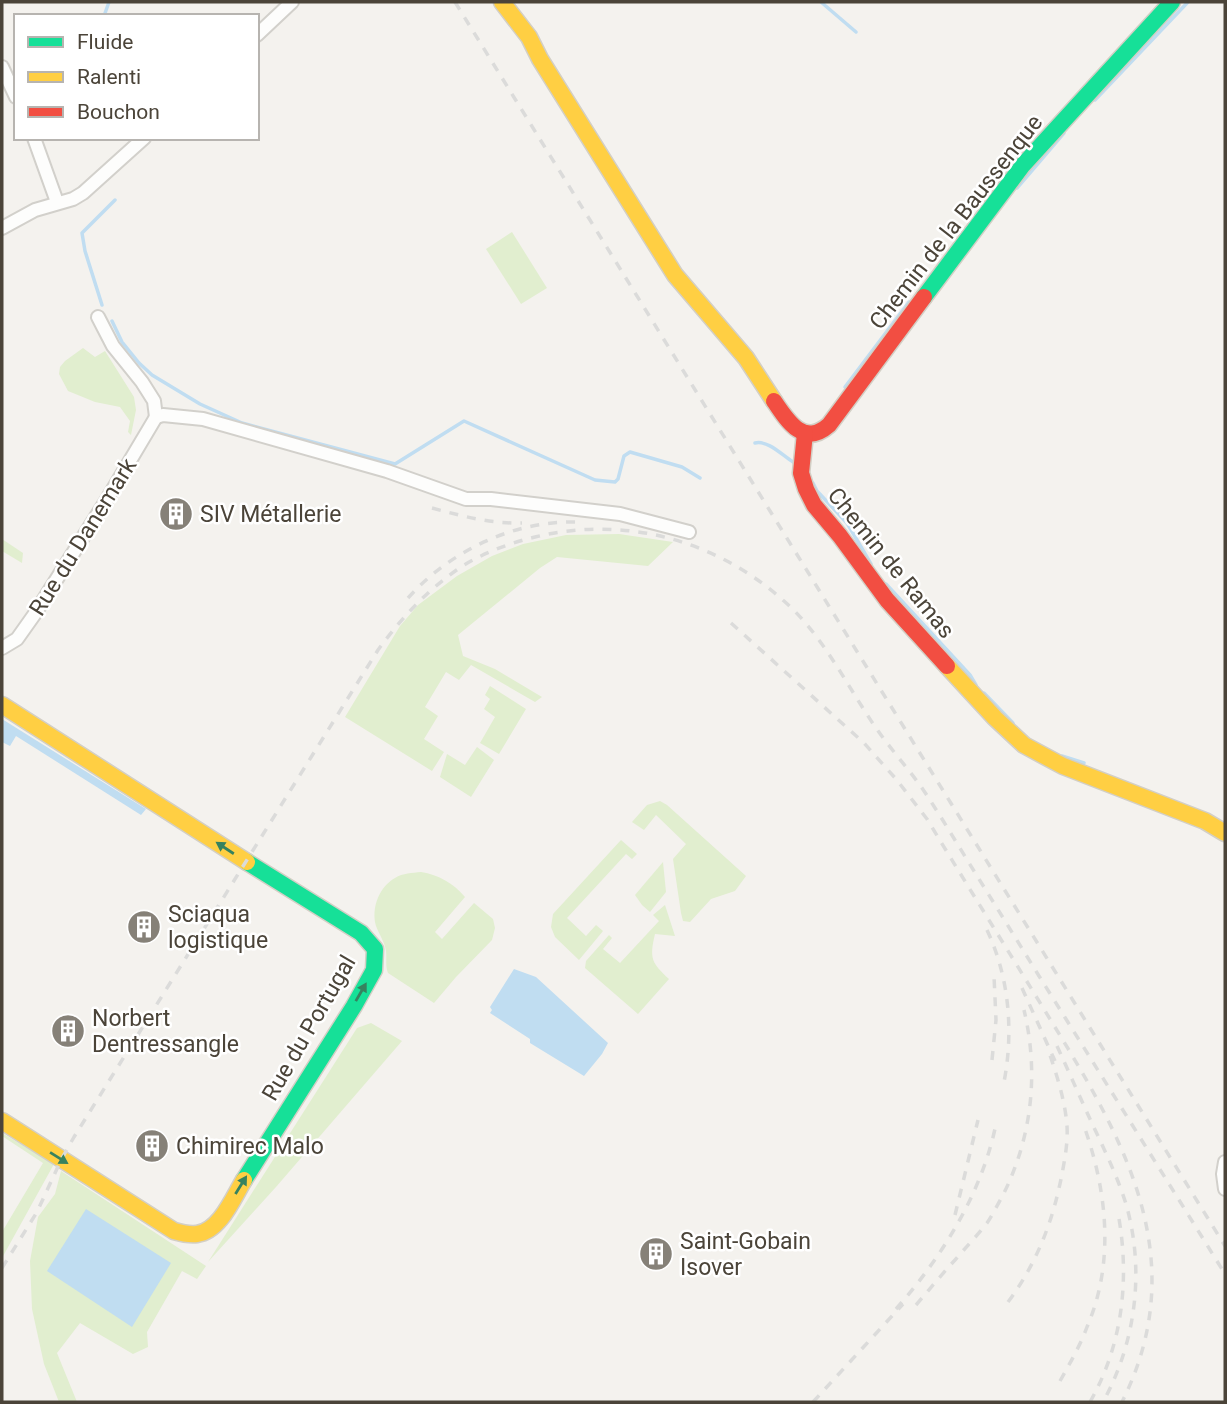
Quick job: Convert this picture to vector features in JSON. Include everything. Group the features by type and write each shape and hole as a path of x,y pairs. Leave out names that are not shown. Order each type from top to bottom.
{"street":[{"path":"259,33 292,2"},
{"path":"502,2 529,37 545,68 675,275 746,358 784,416 794,427 805,433"},
{"name":"Chemin de la Baussenque","path":"805,433 821,432 829,425 1023,165 1172,2"},
{"path":"2,66 14,93"},
{"path":"35,140 57,202"},
{"path":"2,228 35,210 83,193 142,140"},
{"path":"98,317 113,346 154,401 156,417 163,415 203,419 387,471 466,499 491,499 620,514 689,532"},
{"name":"Rue du Danemark","path":"2,648 18,639 34,615 156,417"},
{"name":"Chemin de Ramas","path":"805,433 801,473 814,505 887,600 995,719 1024,745 1063,766 1205,821 1225,833"},
{"name":"Rue du Portugal","path":"2,705 361,933 375,949 374,970 354,1006 222,1216 212,1228 202,1233 190,1235 174,1231 2,1121"},
{"path":"1225,1162 1225,1189"}],"green space":[{"path":"512,232 547,288 521,304 486,249"},
{"path":"83,348 95,357 105,351 134,397 136,410 131,435 128,432 130,421 120,407 95,402 68,391 59,374 60,367"},
{"path":"619,534 673,542 648,566 557,557 458,635 463,656 495,669 542,697 535,702 471,665 459,680 446,672 425,707 438,716 424,739 444,752 432,771 345,717 400,626 418,605 457,576 492,556 523,544 566,535"},
{"path":"2,539 23,553 22,563 2,551"},
{"path":"490,686 526,709 499,754 480,743 495,717 484,709 490,699 485,695"},
{"path":"477,747 494,760 471,797 440,777 447,754 465,765"},
{"path":"660,801 746,876 735,891 711,899 690,922 683,921 673,859 686,844 656,815 644,830 632,822 647,805"},
{"path":"621,840 637,854 632,859 626,854 567,918 586,936 596,925 603,931 579,960 555,937 551,927 553,914"},
{"path":"663,862 666,892 650,912 635,895"},
{"path":"421,872 445,880 465,897 435,932 442,939 474,903 493,919 495,928 492,940 434,1003 388,973 385,948 375,919 378,899 389,882 398,876"},
{"path":"665,905 675,936 655,934 652,955 659,969 669,979 638,1014 585,968 586,961 609,935 612,938 603,949 620,963 659,921 653,915"},
{"path":"371,1023 402,1041 208,1262 357,1028"},
{"path":"2,1133 54,1164 2,1258 2,1232 43,1163 2,1136"},
{"path":"61,1171 206,1266 197,1279 182,1271 147,1332 148,1347 133,1354 80,1323 57,1353 77,1402 59,1402 44,1364 32,1309 30,1261 38,1217 55,1194"}],"water":[{"path":"2,719 146,809 141,815 16,736 10,746 2,742"},
{"path":"514,969 536,977 608,1043 584,1076 530,1043 530,1039 490,1013 490,1007"},
{"path":"86,1209 171,1263 132,1327 47,1271"}],"waterway":[{"path":"105,14 109,2"},
{"path":"821,2 856,32"},
{"path":"1095,100 1188,2"},
{"path":"1017,188 1064,133"},
{"path":"102,305 82,233 115,200"},
{"path":"845,387 909,302"},
{"path":"112,321 122,342 139,363 152,375 200,404 242,423 395,464 464,421 595,480 615,482 624,456 630,452 682,467 700,478"},
{"path":"755,443 770,446 793,462"},
{"path":"813,483 817,491 847,523 871,564"},
{"path":"886,584 970,675 976,685"},
{"path":"984,693 1013,723"},
{"path":"1062,756 1084,763"}],"railway":[{"path":"455,2 1225,1246"},
{"path":"432,508 488,521 522,523"},
{"path":"408,598 443,566 485,542 530,526 578,522"},
{"path":"2,1268 37,1212 74,1137 378,650 397,626 439,583 481,556 535,537 602,529 635,531 668,538 729,562 784,601 812,631 869,718 933,804 1225,1274"},
{"path":"731,623 864,743 927,819 1071,1053 1121,1147 1139,1195 1150,1245 1152,1295 1143,1348 1122,1402"},
{"path":"987,930 1001,968 1008,1007 1008,1047 1003,1087"},
{"path":"992,1060 996,1020 994,976"},
{"path":"1022,988 1055,1061"},
{"path":"916,1305 987,1223 1013,1173 1026,1128 1032,1081 1029,1034 1024,1010"},
{"path":"1057,1046 1114,1172 1132,1229 1136,1280 1130,1330 1123,1355 1103,1402"},
{"path":"1008,1302 1042,1241 1054,1208 1064,1162 1066,1116 1049,1052"},
{"path":"955,1215 978,1120"},
{"path":"896,1309 929,1268 958,1223 981,1175 996,1124"},
{"path":"1060,1381 1081,1341 1102,1277 1105,1226 1098,1176 1084,1126"},
{"path":"1090,1402 1110,1357 1121,1310 1123,1262 1118,1213"},
{"path":"813,1402 903,1304"}],"traffic: fast":[{"path":"924,297 1023,165 1172,2"},
{"path":"244,1180 354,1006 374,970 375,949 361,933 247,862"}],"traffic: slow":[{"path":"502,2 529,37 540,59 675,275 746,358 774,401"},
{"path":"947,666 1024,745 1063,766 1205,821 1225,833"},
{"path":"2,705 247,862"},
{"path":"2,1121 174,1231 197,1234 212,1227 225,1213 244,1180"}],"traffic: jam":[{"path":"774,401 791,424 804,433 820,431 829,425 924,297"},
{"path":"805,433 801,473 814,505 887,600 947,666"}],"place":[{"name":"SIV Métallerie","path":"176,514"},
{"name":"Sciaqua logistique","path":"144,927"},
{"name":"Norbert Dentressangle","path":"68,1031"},
{"name":"Chimirec Malo","path":"152,1146"},
{"name":"Saint-Gobain Isover","path":"656,1254"}]}
